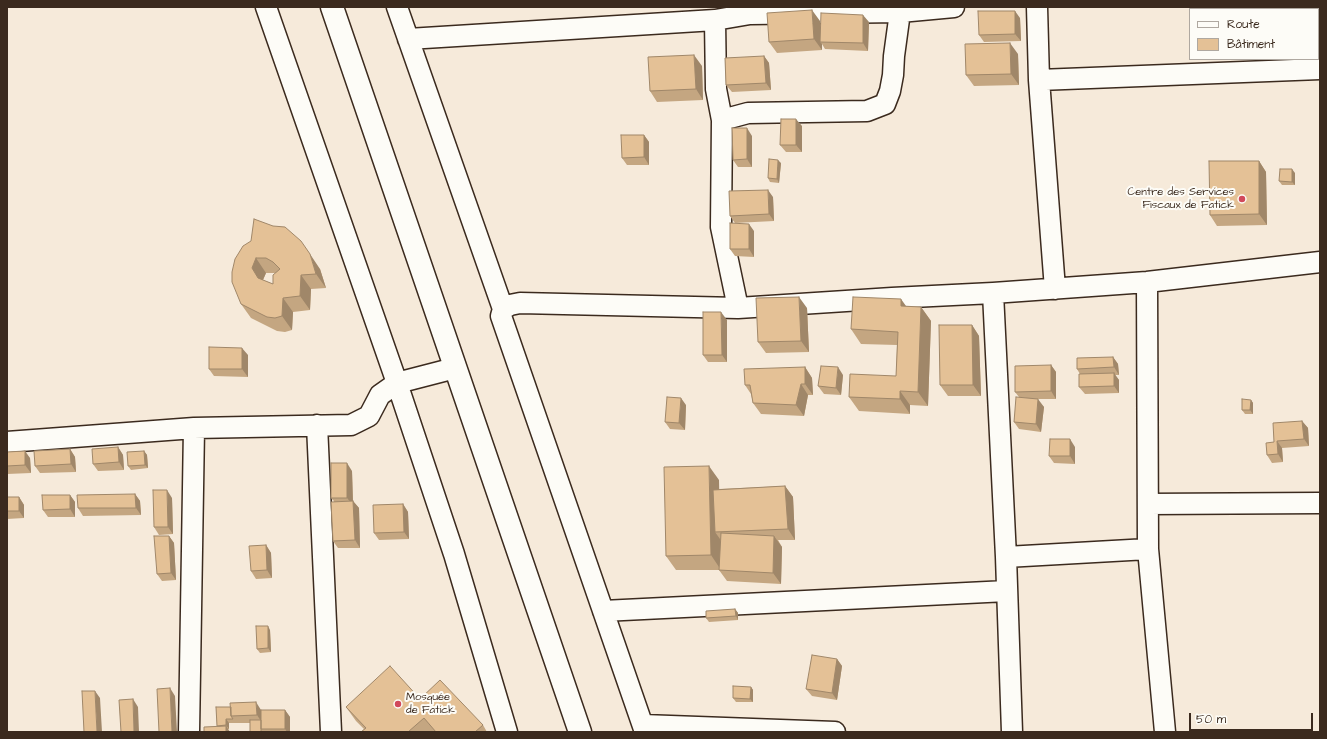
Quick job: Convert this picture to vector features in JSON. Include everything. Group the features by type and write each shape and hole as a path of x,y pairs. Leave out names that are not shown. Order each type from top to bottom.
{"street":[{"path":"266,7 454,554 507,732"},
{"path":"332,7 580,732"},
{"path":"397,7 502,309 501,316 644,729 835,732"},
{"path":"408,39 715,20 751,11 900,12 954,7"},
{"path":"1037,7 1039,80 1055,288"},
{"path":"722,120 748,113 866,111 885,104 890,91 893,75 900,12"},
{"path":"715,20 716,89 722,120 721,227 738,308"},
{"path":"1039,80 1320,69"},
{"path":"502,309 510,305 520,303 738,308 993,293 1147,282 1320,262"},
{"path":"1147,282 1148,549 1165,732"},
{"path":"993,293 1006,558 1012,732"},
{"path":"7,442 194,428 351,425 369,416 380,395 396,383 455,368"},
{"path":"317,425 332,732"},
{"path":"189,732 194,428"},
{"path":"1148,504 1320,503"},
{"path":"1006,558 1148,549"},
{"path":"603,611 1007,591"}],"building":[{"path":"812,10 814,39 769,42 767,13"},
{"path":"978,11 1015,11 1015,34 979,35"},
{"path":"821,13 863,15 863,43 820,42"},
{"path":"1010,43 1011,74 966,75 965,44"},
{"path":"694,55 696,89 650,91 648,57"},
{"path":"764,56 766,83 726,85 725,58"},
{"path":"781,119 796,119 796,145 780,145"},
{"path":"732,128 747,128 747,159 733,160"},
{"path":"621,135 644,135 644,157 622,158"},
{"path":"769,159 778,160 777,179 768,178"},
{"name":"Centre des Services Fiscaux de Fatick","path":"1209,161 1259,161 1259,214 1210,215"},
{"path":"1280,169 1292,169 1292,182 1279,181"},
{"path":"768,190 769,214 730,216 729,191"},
{"path":"254,219 273,226 285,227 301,241 310,254 316,274 301,275 300,296 283,298 282,316 275,318 267,317 241,304 232,282 232,272 235,259 243,246 251,241","holes":["256,258 266,258 280,269 273,275 273,284 258,278 252,268"]},
{"path":"730,223 749,224 749,249 730,249"},
{"path":"799,297 801,341 758,342 756,298"},
{"path":"853,297 901,299 901,306 921,307 918,392 900,391 900,399 849,397 850,374 896,376 898,332 851,329"},
{"path":"703,312 721,312 722,355 703,355"},
{"path":"939,325 972,325 973,385 940,385"},
{"path":"209,347 242,348 242,369 209,369"},
{"path":"1113,357 1114,367 1077,369 1077,358"},
{"path":"1051,365 1051,391 1015,392 1015,366"},
{"path":"821,366 838,367 836,388 818,386"},
{"path":"805,367 805,384 801,384 796,405 753,403 750,385 745,385 744,369"},
{"path":"1114,373 1114,386 1079,387 1079,374"},
{"path":"667,397 681,398 679,423 665,422"},
{"path":"1016,397 1038,399 1036,424 1014,422"},
{"path":"1242,399 1251,400 1250,410 1242,410"},
{"path":"1302,421 1304,439 1277,441 1278,454 1267,455 1266,443 1274,442 1273,423"},
{"path":"1050,439 1070,439 1070,456 1049,456"},
{"path":"118,447 119,462 93,464 92,449"},
{"path":"70,449 71,464 35,466 34,451"},
{"path":"25,451 25,465 7,466 7,452"},
{"path":"144,451 145,465 128,466 127,452"},
{"path":"331,463 347,463 347,498 331,498"},
{"path":"709,466 711,555 666,556 664,467"},
{"path":"785,486 788,529 715,532 713,490"},
{"path":"153,490 167,490 168,527 154,527"},
{"path":"135,494 136,508 78,508 77,495"},
{"path":"42,495 70,495 70,509 43,510"},
{"path":"7,497 19,497 19,511 7,511"},
{"path":"353,501 355,540 333,541 331,502"},
{"path":"403,504 404,532 374,533 373,505"},
{"path":"721,533 774,536 773,573 719,570"},
{"path":"154,536 169,536 171,573 157,574"},
{"path":"266,545 267,570 251,571 249,546"},
{"path":"735,609 736,616 706,618 706,611"},
{"path":"256,626 268,626 268,648 257,649"},
{"path":"812,655 837,659 832,693 806,689"},
{"name":"Mosquée de Fatick","path":"390,666 420,699 440,680 483,725 475,732 436,732 424,718 408,732 361,732 366,728 346,707"},
{"path":"733,686 751,687 750,699 733,698"},
{"path":"170,688 172,732 159,732 157,689"},
{"path":"82,691 95,691 97,732 84,732"},
{"path":"133,699 134,732 121,732 119,700"},
{"path":"256,702 257,715 231,716 230,703"},
{"path":"216,707 231,707 231,716 233,719 226,719 226,725 217,726"},
{"path":"261,710 285,710 285,729 261,729"},
{"path":"250,720 261,720 261,732 250,732"},
{"path":"226,726 226,732 204,732 204,727"}],"place":[{"name":"Centre des Services Fiscaux de Fatick","path":"1242,199"},
{"name":"Mosquée de Fatick","path":"398,704"}]}
